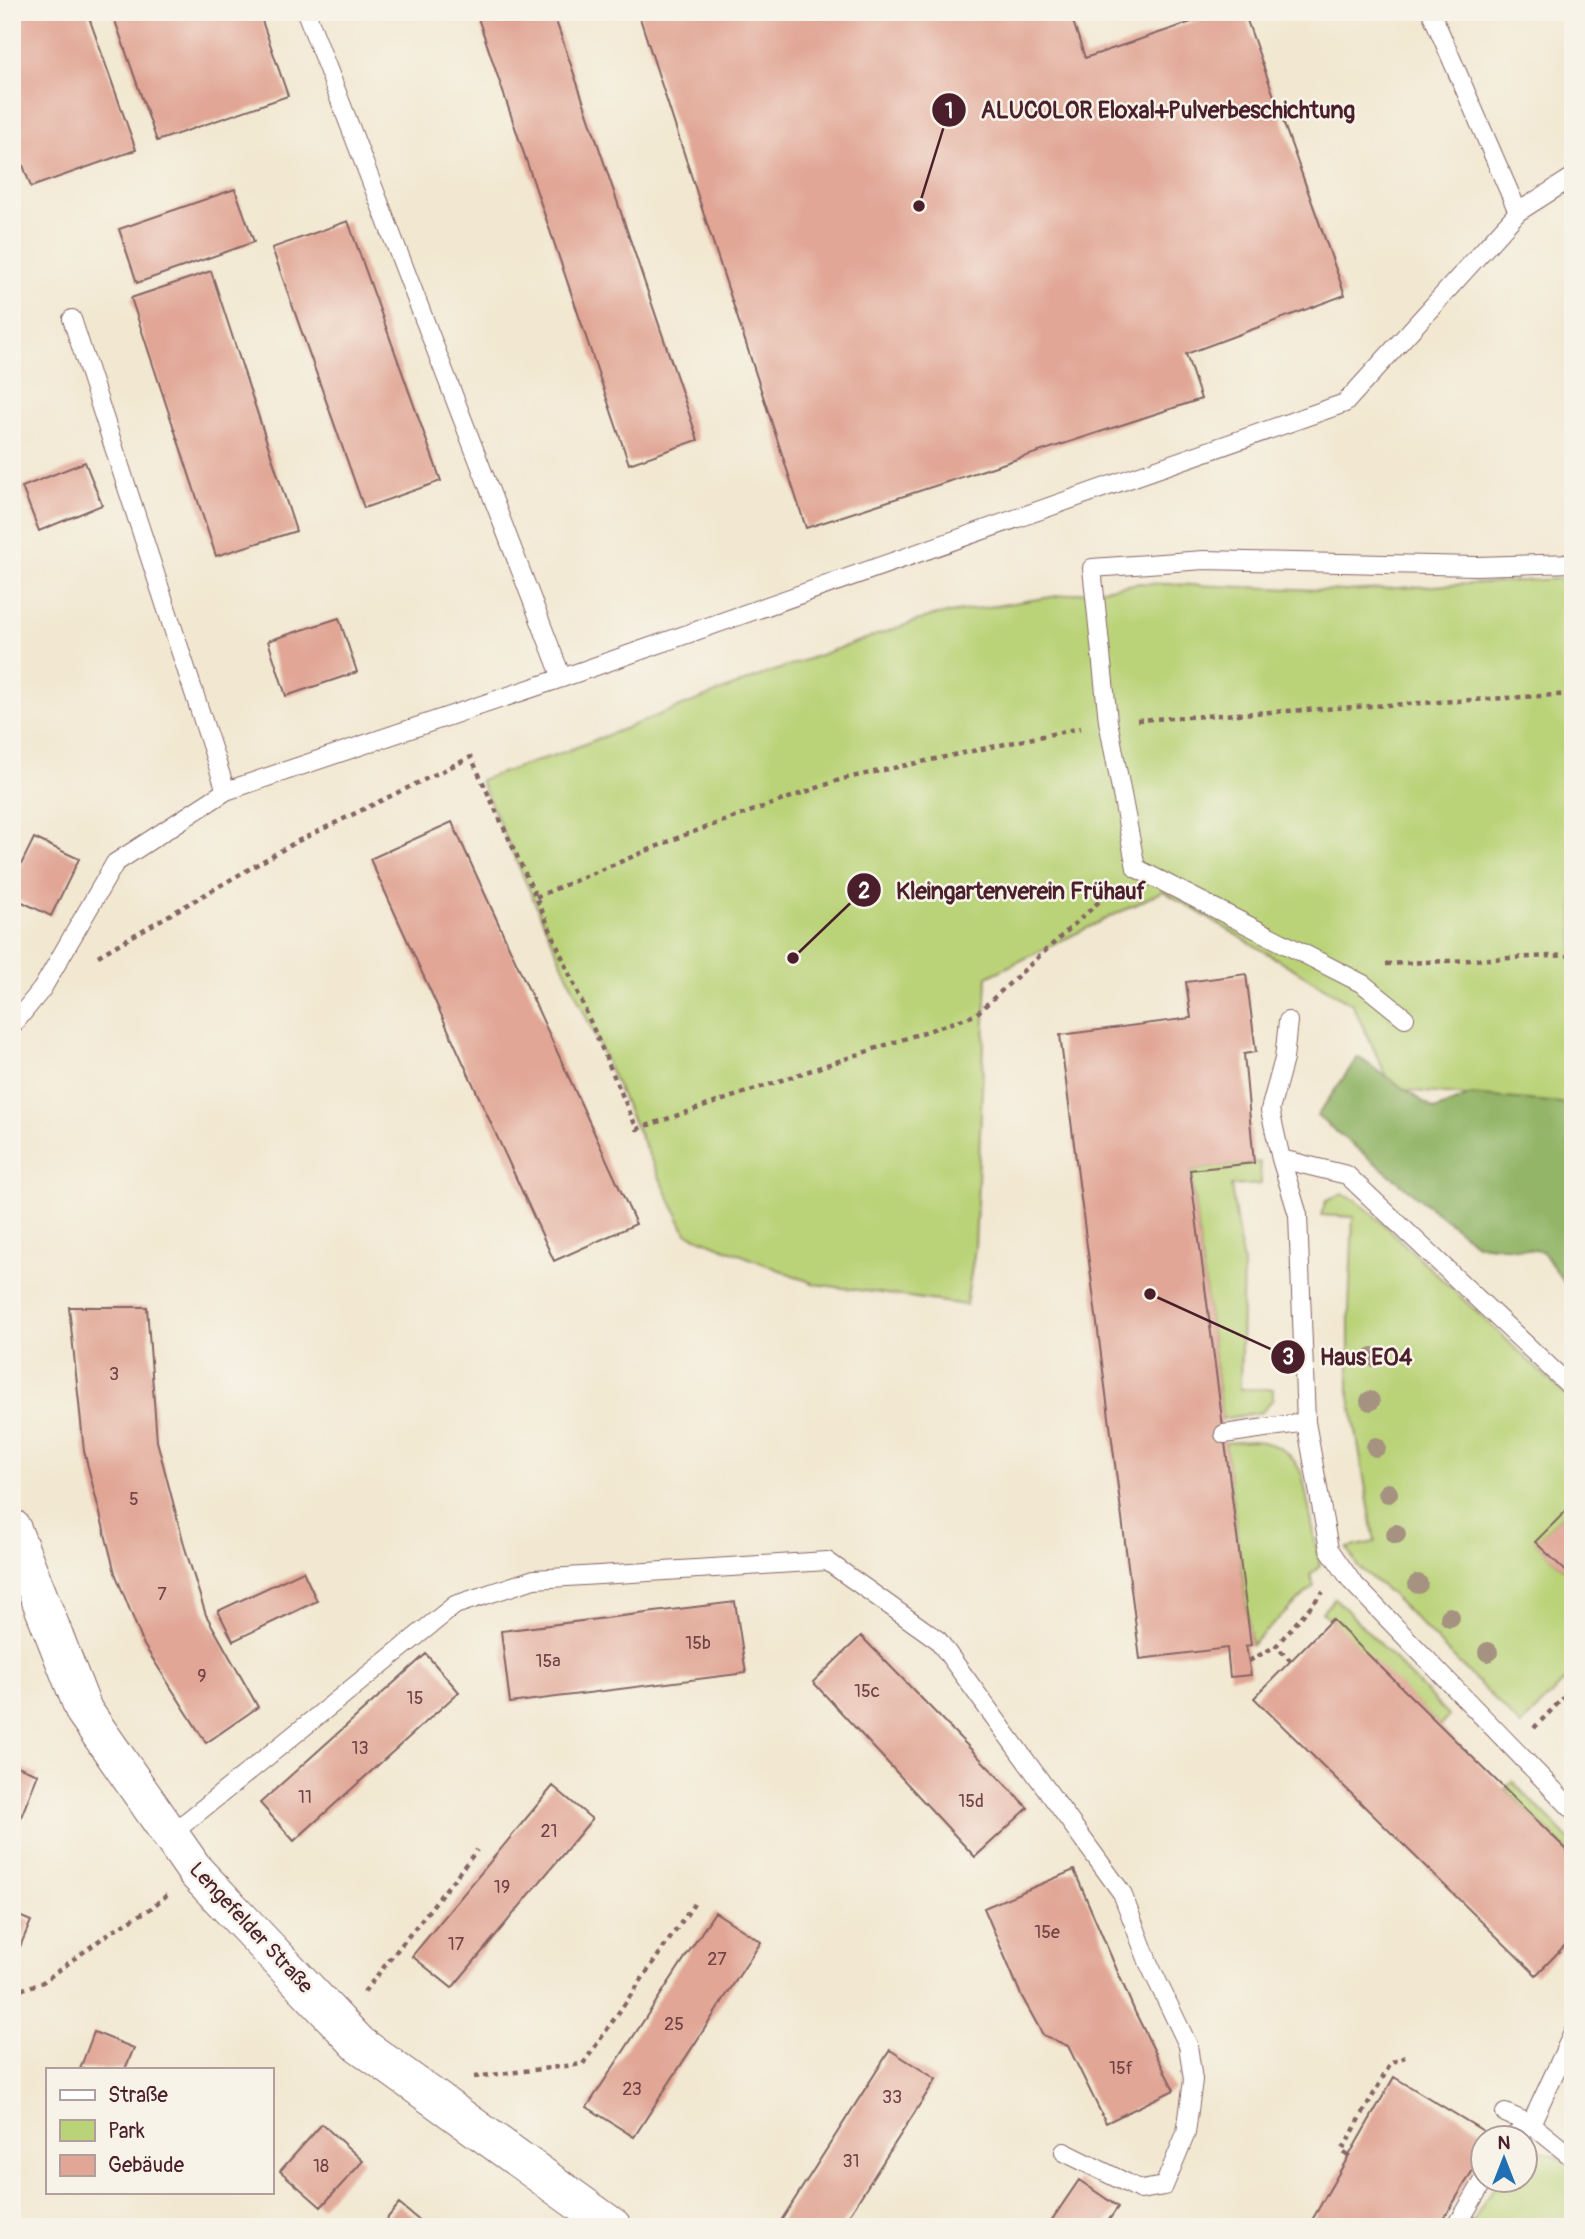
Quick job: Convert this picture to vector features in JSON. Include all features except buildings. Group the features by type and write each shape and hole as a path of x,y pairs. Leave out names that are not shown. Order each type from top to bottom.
{"street":[{"name":"Lengefelder Straße","path":"12,1528 84,1711 196,1872 359,2044 613,2227"}],"lane":[{"path":"306,12 562,678"},
{"path":"1431,12 1518,212"},
{"path":"12,1026 42,989 115,863 226,791 562,678 1345,403 1518,212 1573,177"},
{"path":"72,319 226,791"},
{"path":"1405,1018 1363,984 1136,868 1108,721 1092,568 1203,560 1476,566 1573,562"},
{"path":"1289,1021 1284,1059 1270,1110 1298,1215 1306,1422 1329,1549 1342,1570 1573,1810"},
{"path":"1281,1159 1347,1175 1573,1389"},
{"path":"1224,1434 1306,1422"},
{"path":"170,1835 455,1605 534,1579 827,1561 938,1640 1122,1893 1149,1964 1188,2045 1193,2080 1186,2133 1164,2186 1141,2190 1064,2152"},
{"path":"1506,2113 1531,2124 1573,2033"},
{"path":"1540,2131 1573,2158"},
{"path":"1456,2227 1475,2194"}],"path":[{"path":"536,897 682,836 842,779 1108,721 1573,694"},
{"path":"42,989 296,842 471,757 536,897 637,1129 975,1015 1136,868"},
{"path":"1329,966 1573,955"},
{"path":"1249,1661 1276,1646 1342,1570"},
{"path":"1276,1646 1291,1661"},
{"path":"340,2023 477,1850"},
{"path":"418,2084 583,2064 694,1904"},
{"path":"12,1993 43,1982 112,1931 150,1909"},
{"path":"1348,2156 1342,2151 1391,2063 1405,2057"}],"green space":[{"path":"1573,578 1573,1106 1393,1089 1352,1004 1163,891 987,977 975,1248 966,1305 815,1284 686,1233 480,780 564,752 757,677 931,616 1140,583 1346,591"},
{"path":"1358,1057 1435,1110 1471,1095 1573,1104 1573,1295 1542,1251 1476,1244 1317,1116"},
{"path":"1260,1162 1261,1184 1231,1186 1243,1264 1240,1389 1273,1389 1273,1399 1262,1412 1222,1419 1190,1170"},
{"path":"1341,1194 1356,1200 1369,1211 1573,1402 1573,1504 1536,1542 1573,1578 1573,1672 1521,1726 1391,1594 1358,1567 1347,1548 1375,1542 1349,1391 1353,1217 1321,1215 1326,1201"},
{"path":"1252,1441 1284,1450 1295,1461 1303,1477 1320,1566 1310,1575 1314,1586 1251,1645 1225,1443"},
{"path":"1335,1598 1449,1716 1440,1726 1322,1612"},
{"path":"1512,1781 1573,1843 1573,1856 1505,1789"},
{"path":"1540,2150 1573,2164 1573,2227 1470,2227 1489,2194 1540,2194"}],"place":[{"name":"ALUCOLOR Eloxal+Pulverbeschichtung","path":"919,206"},
{"name":"Kleingartenverein Frühauf","path":"793,958"},
{"name":"Haus E04","path":"1150,1294"}]}
